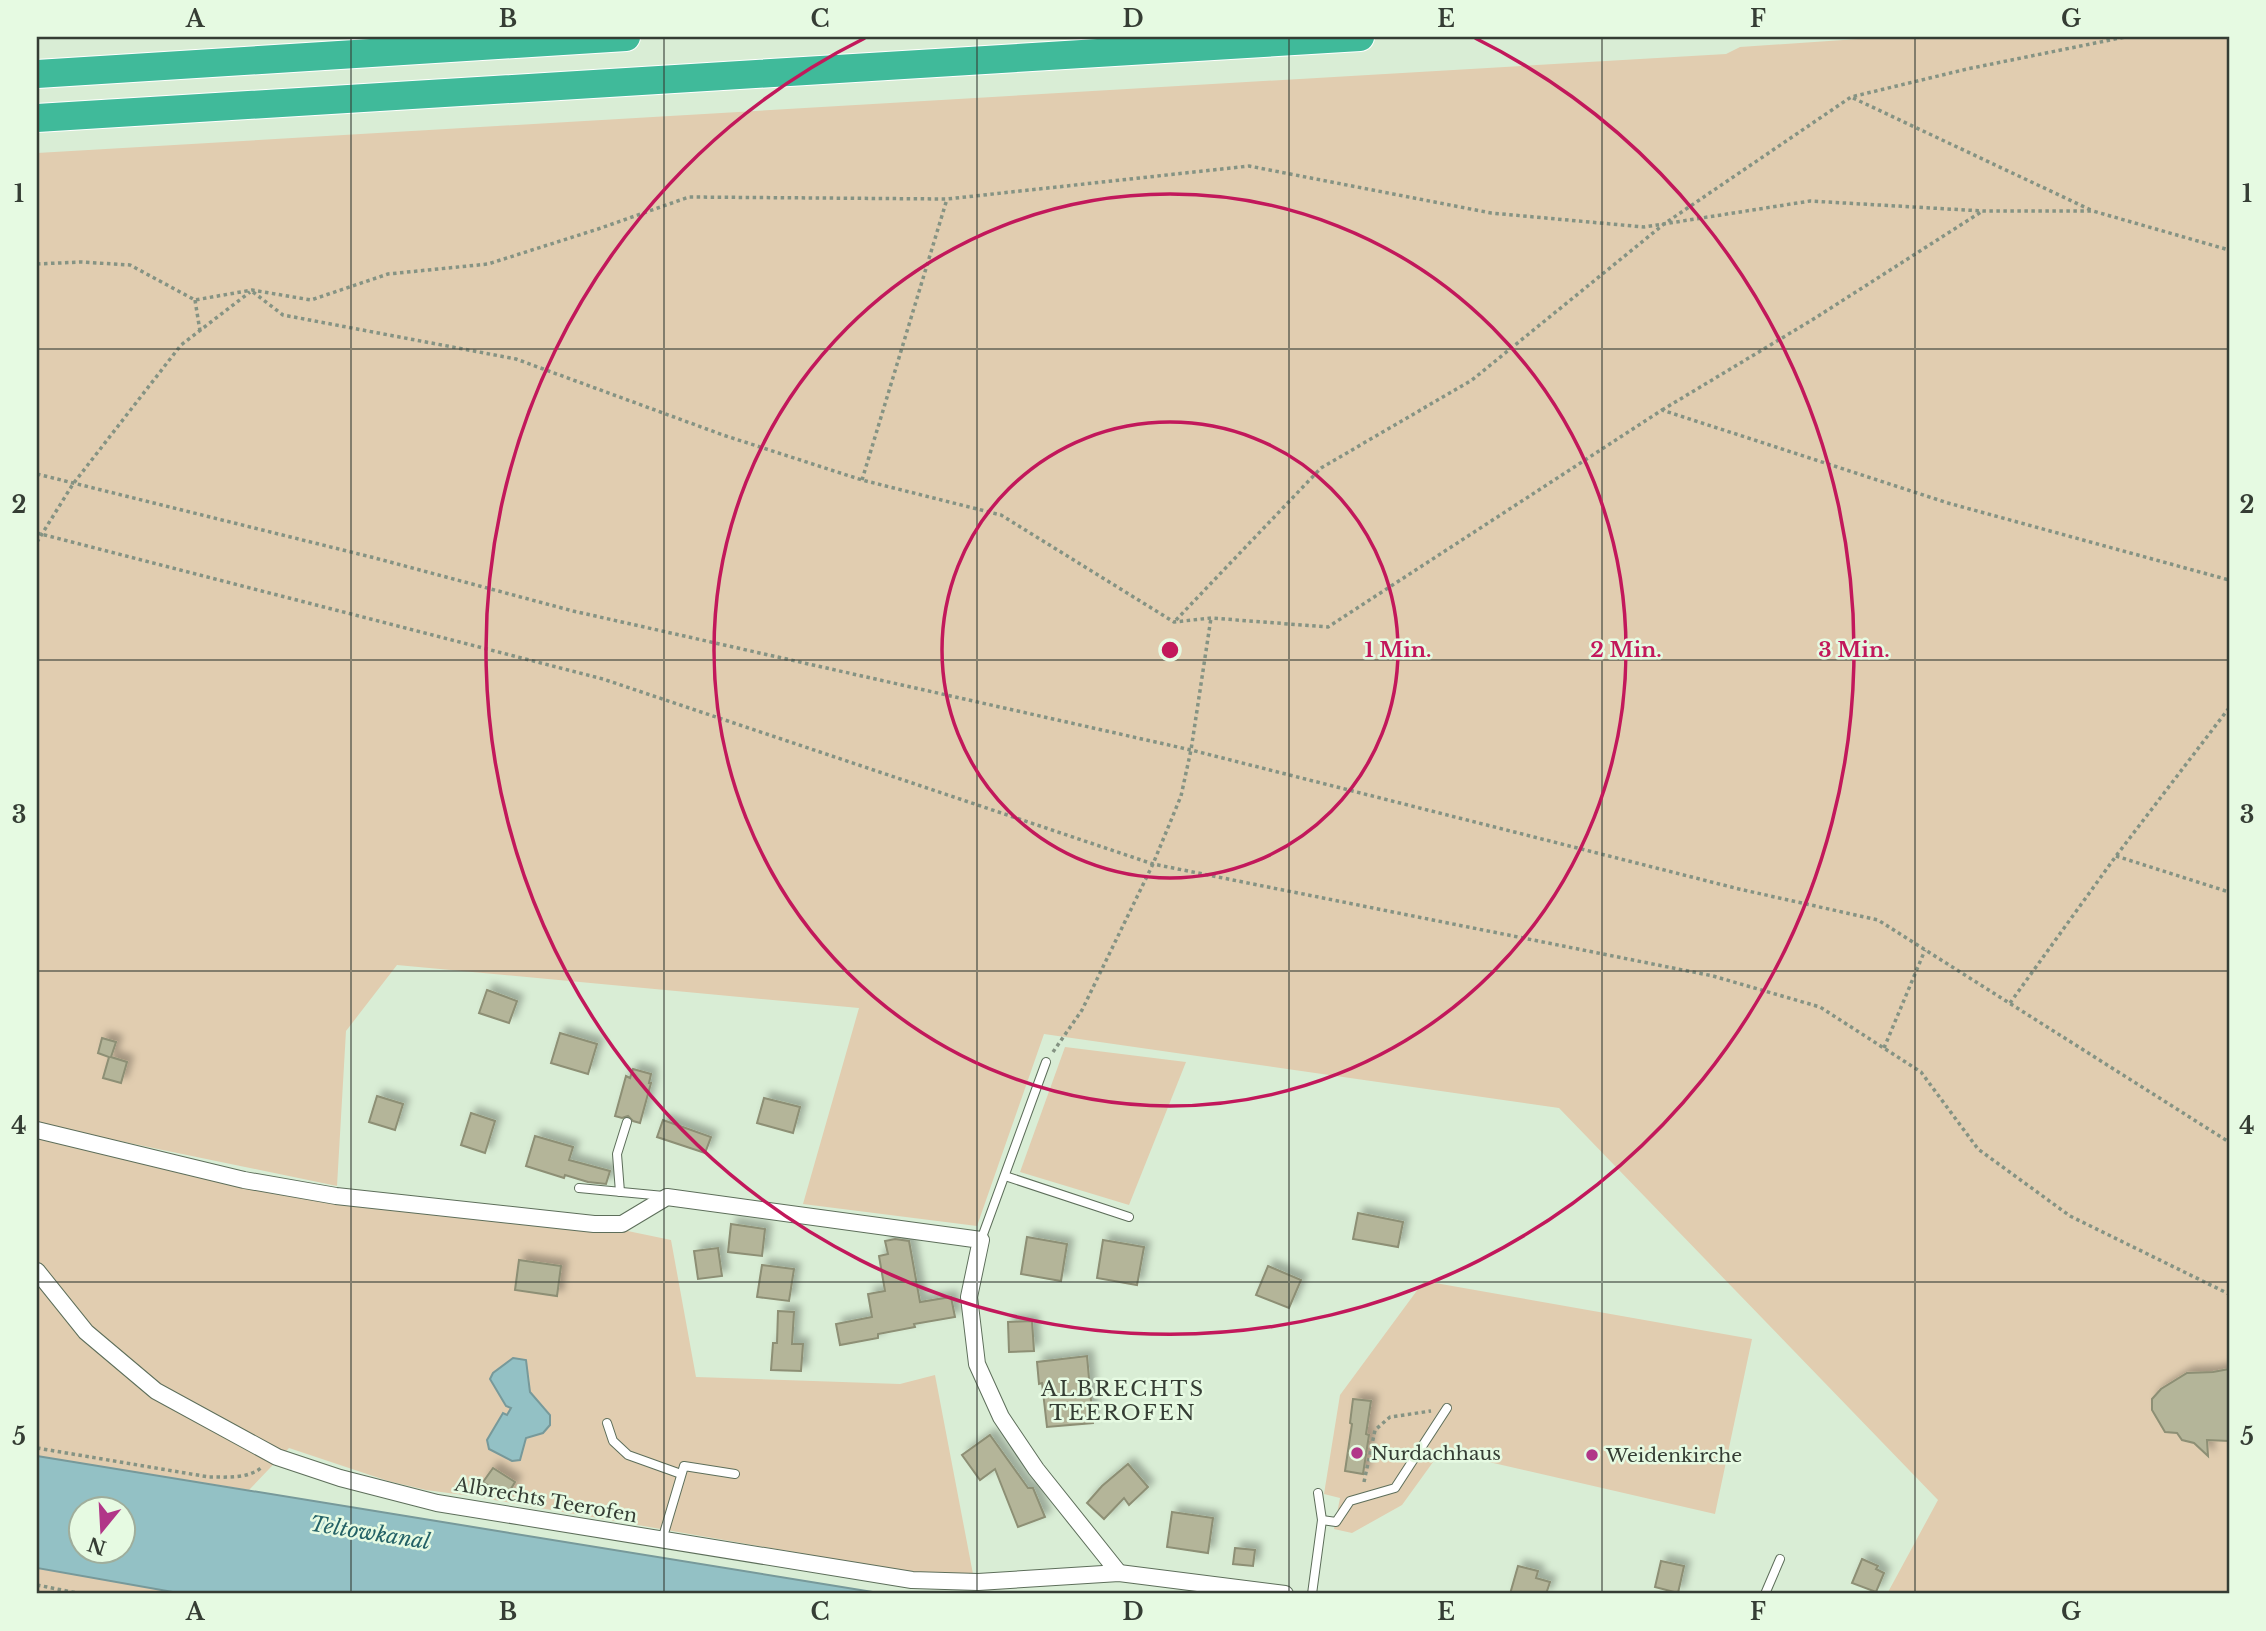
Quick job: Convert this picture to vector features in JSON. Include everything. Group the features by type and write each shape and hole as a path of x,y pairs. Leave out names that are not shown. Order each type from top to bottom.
{"highway":[{"path":"37,74 626,37"},
{"path":"37,118 1360,37"}],"street":[{"path":"37,1130 244,1180 336,1196 594,1224 622,1224 667,1197 979,1233 969,1297 977,1364 1001,1417 1036,1469 1119,1573"},
{"name":"Albrechts Teerofen","path":"37,1271 86,1332 156,1391 277,1457 340,1478 437,1503 912,1580 978,1582 1119,1573 1285,1594"}],"lane":[{"path":"979,1233 1005,1175 1046,1062"},
{"path":"620,1192 617,1154 627,1122"},
{"path":"1005,1175 1129,1217"},
{"path":"579,1188 667,1197"},
{"path":"1322,1520 1336,1522 1350,1501 1395,1488 1447,1408"},
{"path":"607,1423 613,1441 628,1455 681,1474"},
{"path":"662,1540 684,1466 735,1474"},
{"path":"1312,1594 1322,1520 1318,1493"},
{"path":"1765,1594 1780,1559"}],"path":[{"path":"1174,622 1321,468 1472,380 1664,224 1851,97 1967,69 2125,37"},
{"path":"1851,97 2094,212 2229,250"},
{"path":"37,264 81,262 130,265 195,300 252,290 311,300 388,274 488,264 689,197 947,199 1249,166 1491,212 1644,228 1810,201 1983,211 2094,212"},
{"path":"862,480 947,199"},
{"path":"252,290 283,315 516,359 723,435 862,480 1001,515 1174,622 1211,618 1328,627 1662,410 1812,320 1983,211"},
{"path":"37,542 39,533 73,484 181,345 252,290"},
{"path":"195,300 201,330"},
{"path":"1662,410 1948,503 2229,580"},
{"path":"37,474 375,558 573,611 1191,750 1739,889 1878,920 2229,1142"},
{"path":"39,533 603,679 1153,864 1713,976 1820,1007 1921,1072 1978,1149 2070,1216 2229,1294"},
{"path":"1046,1062 1082,1010 1153,864 1181,796 1191,750 1211,618"},
{"path":"2010,1003 2116,856 2229,708"},
{"path":"2116,856 2229,892"},
{"path":"1884,1048 1925,950"},
{"path":"1350,1501 1365,1480 1375,1430 1390,1417 1447,1408"},
{"path":"37,1448 209,1477 255,1473 277,1457"},
{"path":"37,1585 82,1594"}],"shaded area":[{"path":"1887,37 2229,37 2229,1594 1887,1594 1938,1500 1559,1108 1044,1034 977,1226 803,1204 859,1008 397,965 346,1031 337,1186 37,1124 37,153 1726,54 1740,47"},
{"path":"1065,1047 1186,1062 1129,1205 1020,1172"},
{"path":"37,1130 244,1180 594,1224 671,1240 696,1377 900,1384 935,1375 973,1574 914,1573 426,1490 388,1481 289,1448 249,1490 37,1456","holes":["529,1374 530,1392 549,1415 542,1433 526,1438 523,1451 504,1413 507,1415 511,1408 494,1384"]},
{"path":"1424,1281 1752,1339 1715,1514 1441,1451 1402,1505 1352,1533 1334,1529 1340,1498 1324,1494 1340,1395"},
{"path":"37,1568 184,1594 37,1594"}],"water":[{"path":"513,1358 526,1360 530,1392 550,1415 550,1425 543,1433 526,1438 520,1460 512,1461 489,1449 487,1440 503,1413 507,1415 511,1408 506,1406 490,1379 493,1373"},
{"name":"Teltowkanal","path":"37,1456 885,1594 184,1594 37,1568"}],"building":[{"path":"487,990 517,1001 509,1023 479,1013"},
{"path":"560,1033 597,1044 588,1074 551,1063"},
{"path":"102,1038 116,1042 111,1057 127,1062 121,1083 103,1078 109,1057 98,1053"},
{"path":"633,1069 651,1074 640,1123 628,1116 615,1116 626,1076 630,1078"},
{"path":"377,1096 403,1104 395,1130 369,1122"},
{"path":"764,1098 800,1107 793,1133 757,1123"},
{"path":"471,1113 495,1121 485,1153 461,1145"},
{"path":"663,1120 711,1137 705,1153 657,1137"},
{"path":"535,1136 573,1147 569,1160 610,1171 606,1184 565,1175 564,1178 526,1166"},
{"path":"1358,1213 1403,1222 1398,1247 1353,1239"},
{"path":"731,1224 765,1229 762,1256 728,1252"},
{"path":"1027,1237 1067,1244 1061,1281 1021,1274"},
{"path":"1103,1240 1144,1247 1137,1285 1097,1278"},
{"path":"885,1241 909,1241 920,1302 951,1297 955,1317 914,1324 915,1327 878,1334 878,1338 840,1345 836,1324 872,1317 868,1294 885,1291 879,1256 888,1254"},
{"path":"718,1248 722,1276 698,1279 694,1251"},
{"path":"519,1260 561,1266 557,1296 515,1290"},
{"path":"762,1265 794,1269 789,1301 757,1297"},
{"path":"1268,1266 1301,1280 1289,1308 1256,1295"},
{"path":"778,1311 794,1312 792,1344 803,1344 801,1371 771,1370 773,1343 777,1343"},
{"path":"1032,1321 1034,1351 1009,1352 1008,1322"},
{"path":"1087,1356 1093,1423 1047,1427 1037,1362"},
{"path":"2229,1369 2229,1441 2207,1440 2208,1456 2194,1443 2182,1440 2177,1433 2165,1432 2152,1410 2152,1399 2161,1389 2187,1373"},
{"path":"1353,1399 1371,1401 1363,1474 1345,1471"},
{"path":"990,1435 1028,1488 1033,1488 1045,1517 1018,1527 995,1469 980,1480 962,1455"},
{"path":"1128,1464 1148,1487 1129,1505 1124,1498 1104,1519 1087,1503"},
{"path":"493,1468 515,1482 506,1497 483,1482"},
{"path":"1172,1512 1213,1518 1208,1553 1167,1547"},
{"path":"1235,1548 1255,1550 1253,1566 1233,1564"},
{"path":"1862,1559 1878,1566 1876,1569 1884,1573 1876,1592 1852,1583"},
{"path":"1661,1561 1684,1566 1678,1593 1655,1587"},
{"path":"1518,1566 1538,1571 1536,1578 1550,1582 1546,1594 1510,1594"}],"place":[{"name":"Nurdachhaus","path":"1357,1453"},
{"name":"Weidenkirche","path":"1592,1455"}],"district":[{"name":"ALBRECHTS TEEROFEN","path":"1123,1401"}]}
